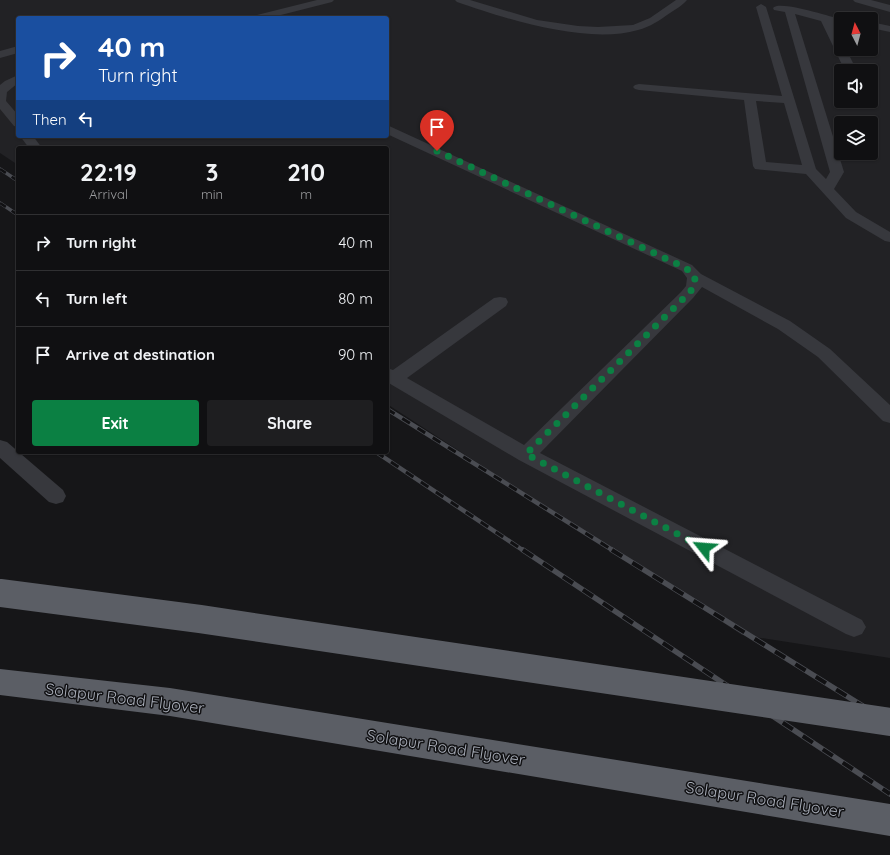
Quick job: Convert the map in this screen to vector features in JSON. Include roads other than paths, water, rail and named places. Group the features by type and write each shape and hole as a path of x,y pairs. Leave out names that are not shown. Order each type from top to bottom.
{"highway":[{"path":"0,593 200,619 890,722"},
{"name":"Solapur Road Flyover","path":"0,682 178,703 890,820"}],"street":[{"path":"859,0 890,9"}],"lane":[{"path":"265,16 329,0"},
{"path":"460,0 488,10 560,28 598,31 636,28 662,14 682,0"},
{"path":"789,9 798,0"},
{"path":"834,21 789,9 760,4 810,170 851,215 890,238"},
{"path":"789,9 837,172 828,189"},
{"path":"826,20 848,64"},
{"path":"878,26 890,29"},
{"path":"0,55 16,50"},
{"path":"16,79 9,83 1,91 0,101 16,121"},
{"path":"639,87 788,100"},
{"path":"749,96 760,166 810,170"},
{"path":"389,130 686,268 695,277 784,325 824,353 890,416"},
{"path":"28,138 34,146"},
{"path":"526,454 687,295 694,287 695,277"},
{"path":"500,302 391,376 526,454 854,628"},
{"path":"0,448 56,496"}],"railway":[{"path":"0,169 16,180"},
{"path":"0,203 16,214"},
{"path":"389,410 614,551"},
{"path":"379,454 524,551"},
{"path":"523,550 890,794"},
{"path":"612,550 890,723"}]}
